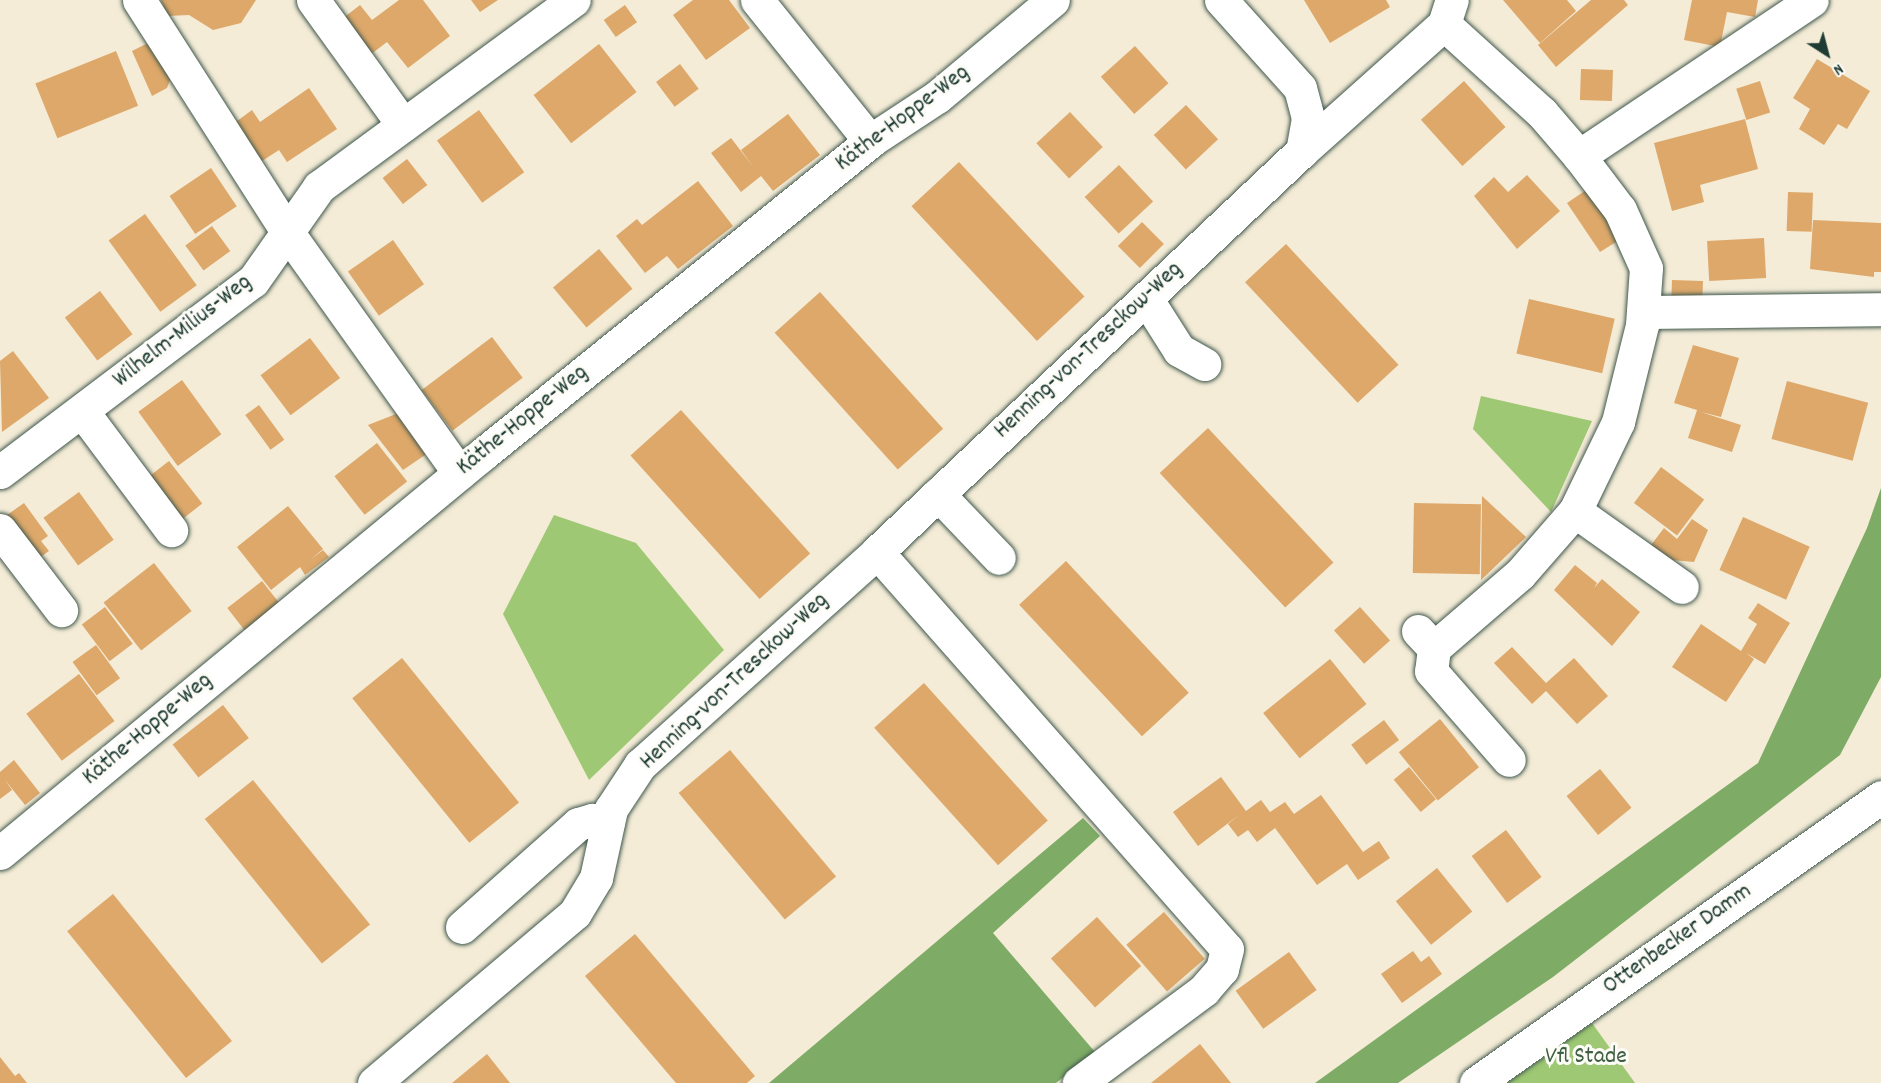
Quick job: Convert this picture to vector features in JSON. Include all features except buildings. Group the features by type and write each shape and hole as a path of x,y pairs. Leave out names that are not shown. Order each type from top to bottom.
{"street":[{"path":"139,0 288,233 459,473"},
{"path":"313,0 403,125"},
{"name":"Wilhelm-Milius-Weg","path":"0,472 253,280 319,187 574,0"},
{"path":"757,0 870,141"},
{"name":"Käthe-Hoppe-Weg","path":"0,853 459,473 870,141 937,97 1053,0"},
{"path":"1221,0 1300,88 1308,118 1302,151"},
{"path":"1579,156 1812,0"},
{"path":"1448,12 1579,156 1620,210 1646,268 1643,312 1618,422 1575,511 1520,574 1426,639 1431,671 1509,760"},
{"name":"Henning-von-Tresckow-Weg","path":"374,1083 575,913 596,878 611,809 640,765 877,552 1448,12"},
{"path":"1146,298 1179,350 1204,364"},
{"path":"1643,312 1880,309"},
{"path":"82,411 171,530"},
{"path":"938,494 999,558"},
{"path":"1575,511 1683,587"},
{"path":"0,530 61,610"},
{"path":"877,552 1227,948 1222,969 1204,990 1079,1083"},
{"name":"Ottenbecker Damm","path":"1476,1083 1881,797"},
{"path":"462,927 578,824 608,823"}],"green space":[{"path":"1481,396 1592,421 1551,512 1473,429"},
{"path":"1881,488 1881,677 1840,755 1553,977 1398,1083 1315,1083 1758,763 1867,528"},
{"path":"554,515 636,543 724,650 589,780 503,614"},
{"path":"1083,818 1100,836 993,933 1095,1052 1056,1083 769,1083"},
{"name":"Vfl Stade","path":"1592,1023 1635,1083 1507,1083"}]}
